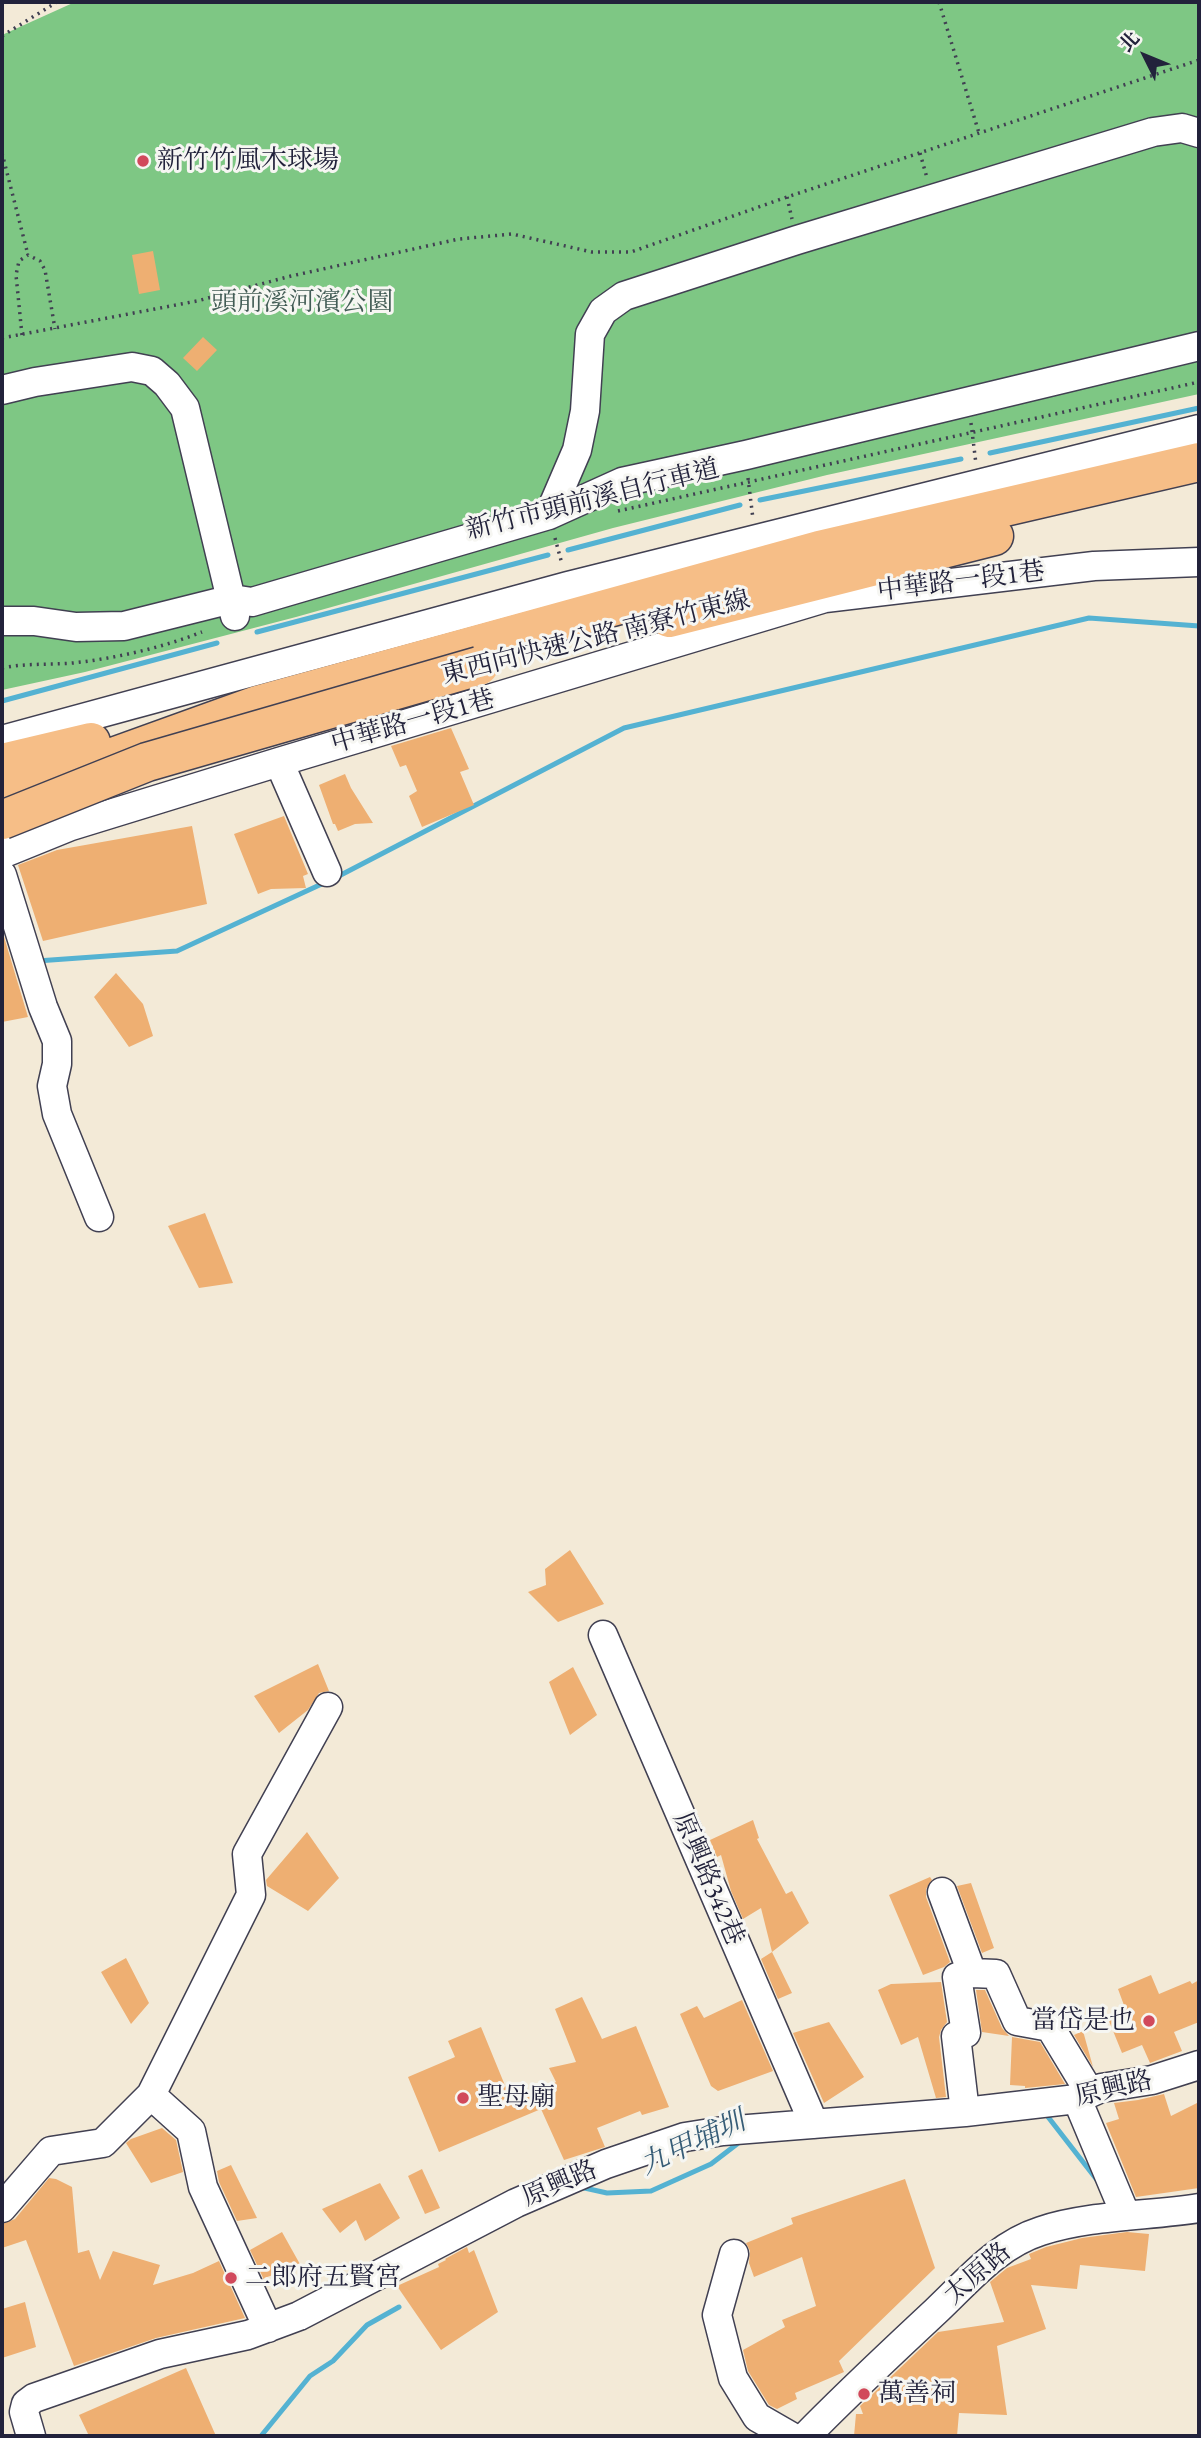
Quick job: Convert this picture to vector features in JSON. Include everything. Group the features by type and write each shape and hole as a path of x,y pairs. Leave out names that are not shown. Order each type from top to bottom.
{"highway":[{"name":"東西向快速公路 南寮竹東線","path":"2,797 257,705 819,550 1199,462"},
{"name":"東西向快速公路 南寮竹東線","path":"2,820 147,762 479,666 1199,484"},
{"path":"2,841 70,812 260,740 414,692 479,666"},
{"path":"2,763 257,705"}],"street":[{"path":"550,522 577,450 585,411 590,334 603,311 624,296 797,240 1153,132 1182,128 1199,133"},
{"path":"2,621 34,621 76,627 124,626 234,609 550,522 622,482 759,452 1199,346"},
{"path":"2,390 35,382 132,367 152,371 160,378 185,408 234,609"},
{"path":"2,740 568,586 1199,429"},
{"name":"中華路一段1巷","path":"2,812 71,826 825,598 1094,566 1199,562"},
{"path":"279,761 327,872"},
{"path":"2,854 71,826"},
{"path":"2,875 43,1007 57,1041 57,1063 52,1086 57,1114 99,1217"},
{"name":"原興路342巷","path":"603,1634 814,2124"},
{"path":"2,2208 51,2151 103,2143 150,2095 251,1895 247,1854 328,1707"},
{"path":"942,1892 972,1973"},
{"path":"965,2112 956,2036 966,2033 957,1977 972,1973 996,1974 1017,2021 1051,2028 1084,2096 1126,2216"},
{"name":"原興路","path":"31,2436 24,2413 26,2404 34,2398 160,2354 226,2341 299,2316 516,2203 607,2164 685,2137 965,2112 1084,2096 1101,2088 1152,2080 1199,2065"},
{"path":"150,2095 191,2130 203,2187 268,2328"},
{"name":"太原路","path":"806,2436 852,2389 998,2252 1017,2240 1042,2230 1126,2216 1199,2208"},
{"path":"734,2254 716,2315 733,2378 757,2417 790,2436"}],"path":[{"path":"2,36 57,2"},
{"path":"939,2 979,133"},
{"path":"2,338 197,302 291,276 459,239 512,234 592,252 631,252 1199,60"},
{"path":"2,153 28,255 40,261 45,270 55,329"},
{"path":"22,335 16,275 19,261 28,255"},
{"name":"新竹市頭前溪自行車道","path":"612,512 1199,382"},
{"path":"973,433 979,483"},
{"path":"748,480 755,538"},
{"path":"550,522 568,586"},
{"path":"2,668 27,663 73,663 163,647 234,609"}],"green space":[{"name":"頭前溪河濱公園","path":"75,2 1199,2 1199,394 827,475 613,528 296,617 85,672 2,690 2,35"}],"building":[{"path":"153,251 160,290 139,294 132,255"},
{"path":"203,337 217,350 197,371 183,358"},
{"path":"451,728 469,769 460,772 474,805 422,827 409,796 417,791 406,765 400,767 391,746"},
{"path":"345,774 373,823 355,824 338,831 319,785"},
{"path":"284,816 308,874 303,876 306,888 271,889 258,894 234,834"},
{"path":"192,826 207,904 43,941 18,865 57,850"},
{"path":"2,930 28,1017 2,1022"},
{"path":"116,973 143,1004 153,1036 129,1047 94,997"},
{"path":"205,1213 233,1283 199,1288 168,1226"},
{"path":"570,1550 604,1604 558,1622 528,1592 546,1585 545,1569"},
{"path":"318,1664 329,1691 319,1693 308,1710 279,1733 254,1696"},
{"path":"573,1667 597,1715 570,1735 549,1682"},
{"path":"753,1820 759,1838 757,1839 786,1894 792,1891 809,1923 772,1952 761,1908 743,1919 731,1891 721,1855 717,1857 710,1840"},
{"path":"307,1832 339,1878 308,1911 267,1886 266,1880"},
{"path":"930,1877 932,1880 926,1889 926,1897 950,1962 923,1975 889,1895"},
{"path":"971,1883 994,1948 982,1953 957,1886"},
{"path":"772,1952 792,1993 778,1999 761,1959"},
{"path":"126,1958 149,2003 131,2024 101,1972"},
{"name":"當岱是也","path":"1151,1975 1159,1994 1199,1980 1199,2022 1174,2032 1182,2051 1150,2063 1142,2045 1122,2053 1107,2016 1125,2008 1118,1989"},
{"path":"941,1982 947,2022 939,2037 946,2097 936,2098 918,2037 901,2045 878,1990 891,1984"},
{"path":"976,1990 985,1990 1002,2028 1009,2036 982,2032"},
{"path":"582,1997 602,2039 636,2026 669,2107 642,2115 640,2111 597,2128 605,2147 564,2160 541,2109 439,2152 408,2077 455,2057 448,2041 481,2027 513,2105 556,2082 549,2068 576,2062 555,2009"},
{"path":"742,2000 773,2071 718,2091 711,2086 680,2014 697,2006 704,2018"},
{"path":"829,2022 864,2077 824,2103 793,2033"},
{"path":"1083,2031 1093,2067 1074,2035"},
{"path":"1012,2037 1040,2042 1065,2084 1025,2088 1010,2085"},
{"path":"1164,2094 1171,2116 1199,2102 1199,2188 1136,2197 1106,2123 1119,2119 1114,2103"},
{"path":"162,2128 176,2140 183,2172 151,2183 126,2143"},
{"path":"231,2165 257,2218 237,2221 219,2182 217,2171"},
{"path":"422,2169 440,2208 425,2214 408,2176"},
{"path":"49,2178 72,2187 78,2253 89,2250 100,2280 113,2251 160,2265 153,2285 193,2273 219,2261 245,2318 156,2338 74,2366 26,2240 2,2248 2,2224 15,2219"},
{"path":"905,2179 935,2268 839,2361 844,2372 795,2393 797,2399 777,2409 769,2405 748,2371 743,2350 785,2327 782,2320 816,2306 802,2257 754,2277 746,2243 793,2224 791,2218"},
{"path":"380,2183 400,2218 365,2241 356,2220 340,2233 322,2209"},
{"path":"282,2232 301,2266 264,2278 265,2282 250,2250"},
{"path":"1127,2232 1149,2234 1145,2271 1080,2265 1077,2289 1031,2285 1046,2329 997,2346 1007,2415 959,2413 957,2436 854,2436 856,2414 863,2414 860,2406 938,2332 1004,2322 990,2282 1007,2268 1031,2259 1029,2254 1046,2247 1082,2238"},
{"path":"467,2247 469,2253 474,2250 498,2312 441,2350 397,2286 439,2267 438,2264 445,2259"},
{"path":"25,2302 36,2347 2,2358 2,2309"},
{"path":"186,2368 216,2436 89,2436 79,2415"}],"waterway":[{"path":"990,453 1199,408"},
{"path":"760,500 961,459"},
{"path":"568,550 740,505"},
{"path":"257,632 548,555"},
{"path":"335,878 624,728 1089,618 1199,626"},
{"path":"2,701 217,643"},
{"path":"37,961 177,951 326,882"},
{"name":"九甲埔圳","path":"1045,2113 1097,2180"},
{"name":"九甲埔圳","path":"580,2187 607,2193 651,2191 711,2164 741,2141"},
{"name":"九甲埔圳","path":"261,2436 310,2376 333,2361 367,2325 399,2307"}],"place":[{"name":"新竹竹風木球場","path":"143,161"},
{"name":"當岱是也","path":"1149,2021"},
{"name":"聖母廟","path":"463,2098"},
{"name":"二郎府五賢宮","path":"231,2278"},
{"name":"萬善祠","path":"864,2394"}]}
